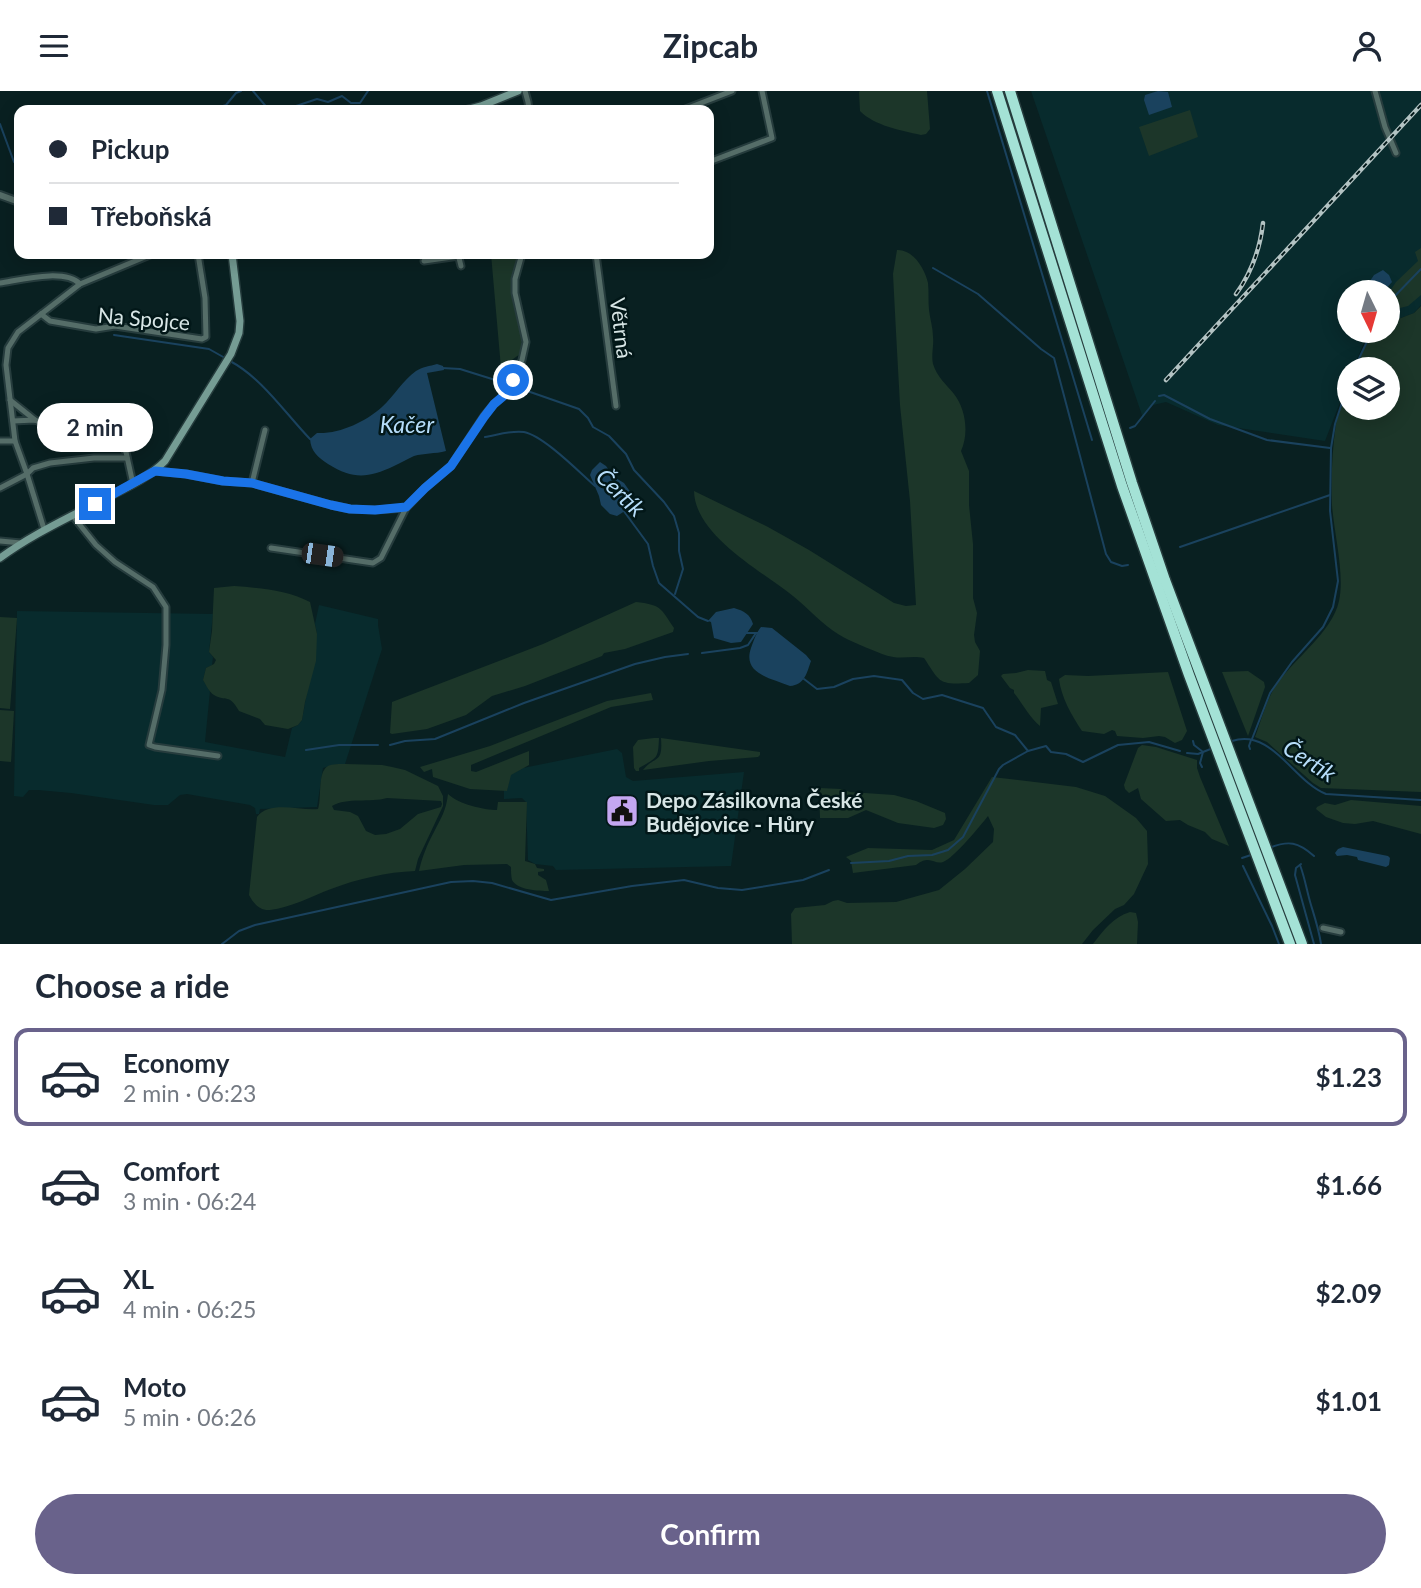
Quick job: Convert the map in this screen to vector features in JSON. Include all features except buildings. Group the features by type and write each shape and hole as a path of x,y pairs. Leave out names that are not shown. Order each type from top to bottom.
{"highway":[{"path":"997,91 1155,583 1217,732"},
{"path":"1010,91 1132,483 1223,751 1264,861 1290,944"},
{"path":"1264,861 1302,944"}],"main road":[{"path":"483,105 518,91"},
{"path":"0,558 44,529 133,484 155,471 165,461 226,363 239,333 233,259"}],"street":[{"path":"696,105 732,91"},
{"path":"714,160 772,138 762,91"},
{"path":"1375,91 1396,153"},
{"path":"44,529 15,441 6,365 8,348 18,333 80,284 140,259"},
{"name":"Na Spojce","path":"41,314 50,321 96,329 115,326 202,339 206,337 205,298 199,259"},
{"path":"424,261 435,259"},
{"path":"459,259 461,266"},
{"path":"271,548 373,563 381,558 406,507 451,466 489,410 510,388 522,360 526,342 515,293 515,279 521,259"},
{"name":"Větrná","path":"597,259 616,406"},
{"path":"0,283 53,276 70,277 80,284"},
{"path":"0,386 9,389"},
{"path":"10,400 35,420 46,425 87,429 118,439 126,452 133,484"},
{"path":"13,421 35,420"},
{"path":"252,483 265,430"},
{"path":"0,440 15,441"},
{"path":"0,488 33,468 50,463 127,458"},
{"path":"155,471 252,483 350,509 406,507"},
{"path":"72,515 96,545 115,562 153,586 166,607 162,690 149,745 218,756"},
{"path":"0,541 21,543"},
{"path":"1323,928 1341,932"}],"shaded area":[{"path":"1031,91 1421,91 1421,305 1414,313 1400,318 1400,280 1337,280 1337,343 1364,343 1358,357 1337,357 1337,410 1325,441 1218,425 1166,402 1153,405 1143,418"},
{"path":"319,605 378,619 382,649 345,764 323,768 317,807 260,809 259,814 256,814 255,808 250,805 187,794 180,795 168,805 38,790 29,790 23,797 14,796 17,611 213,614 209,652 213,657 212,665 206,668 203,680 210,691 205,742 285,757 292,728 302,720 317,634 315,624"},
{"path":"617,749 622,753 626,777 633,781 744,772 731,866 556,870 553,866 535,864 528,860 526,802 522,798 504,799 504,790 507,790 510,775 523,768"}],"green space":[{"path":"860,91 927,91 930,129 921,135 888,127 873,120 860,111"},
{"path":"1190,110 1198,137 1149,156 1139,127"},
{"path":"1421,248 1421,295 1408,306 1400,308 1398,280 1418,261 1415,252"},
{"path":"897,250 913,256 926,278 933,334 933,364 939,377 958,400 965,422 961,451 969,471 973,598 977,613 974,635 980,651 978,675 969,683 945,682 937,677 924,658 888,656 832,630 718,537 697,507 694,491 768,527 894,603 916,605 896,332 893,274"},
{"path":"491,259 517,259 511,287 522,340 520,354 501,368"},
{"path":"1421,306 1421,792 1321,788 1267,742 1255,737 1275,687 1329,624 1339,601 1341,579 1332,505 1337,420 1400,420 1400,357 1360,357 1368,343 1400,343 1400,318 1414,313"},
{"path":"234,586 283,592 310,602 317,634 316,661 302,720 298,725 288,729 265,725 260,719 239,711 230,700 214,695 203,680 206,668 216,660 209,652 214,588"},
{"path":"636,602 659,608 674,628 673,632 625,649 604,653 525,686 492,696 466,715 427,729 390,733 392,702 543,644"},
{"path":"0,617 17,618 10,709 0,708"},
{"path":"1028,670 1045,671 1058,704 1041,708 1040,726 1001,676"},
{"path":"1248,671 1264,682 1265,687 1248,736 1222,672"},
{"path":"1168,672 1187,731 1182,740 1175,743 1159,736 1143,738 1117,736 1112,730 1104,734 1082,731 1071,713 1059,679 1065,675"},
{"path":"651,693 653,700 611,707 471,765 471,771 476,772 529,751 529,765 511,775 507,791 470,789 433,777 432,769 424,772 420,767 490,746 607,701"},
{"path":"0,710 14,711 11,762 0,761"},
{"path":"659,738 656,757 636,771 633,747 638,740"},
{"path":"661,738 760,752 760,755 643,770 659,756"},
{"path":"1142,745 1197,760 1200,777 1229,846 1180,820 1166,821 1141,799 1138,788 1129,793 1125,789 1124,785 1138,748"},
{"path":"330,765 382,765 405,770 438,786 443,796 443,806 415,871 362,879 278,909 260,908 249,895 257,817 269,809 318,809 322,774","holes":["387,798 441,801 441,807 418,814 400,829 375,835 366,831 358,816 334,810 332,806 338,803"]},
{"path":"992,777 1076,787 1105,796 1136,818 1147,831 1148,864 1134,894 1093,930 1082,944 792,944 791,914 795,908 825,905 838,900 847,903 896,902 939,890 965,869 993,842 994,829 988,816 960,849 948,860 940,863 925,860 916,865 853,873 851,861 846,857 868,848 932,850 954,840"},
{"path":"819,788 894,795 945,813 946,819 943,825 934,828 898,823 866,810 848,818 820,818"},
{"path":"448,794 464,803 492,810 497,810 498,802 527,802 525,861 544,869 538,872 538,875 546,880 549,891 518,886 512,880 511,867 507,864 464,865 419,871 427,846 445,810"},
{"path":"1351,800 1421,806 1421,834 1373,821 1343,823 1326,817 1316,809 1325,803 1335,805"},
{"path":"1130,912 1136,913 1138,922 1137,944 1093,944 1114,921"}],"water":[{"path":"1158,91 1168,92 1172,107 1149,115 1145,95"},
{"path":"1383,270 1391,280 1371,280"},
{"name":"Kačer","path":"437,364 443,366 444,370 427,373 446,451 414,456 369,475 346,473 316,454 310,439 317,433 343,429 368,418 416,371"},
{"path":"600,462 624,483 631,493 634,505 617,516 610,514 601,505 590,475"},
{"path":"734,608 746,613 753,624 741,642 731,643 714,638 711,622 708,621 716,612"},
{"path":"761,627 772,628 811,661 805,677 799,683 790,686 754,669 749,657"},
{"path":"1343,847 1388,856 1389,865 1386,867 1347,855 1337,856 1335,853"}],"waterway":[{"path":"226,105 241,91"},
{"path":"253,91 265,105"},
{"path":"299,105 317,99 328,102 342,96 351,103 360,103 368,91"},
{"path":"987,91 1092,440"},
{"path":"0,124 14,162"},
{"path":"933,268 978,294 1054,358 1106,554 1111,562 1128,565"},
{"path":"1400,291 1421,269"},
{"name":"Čertík","path":"114,335 209,349 225,358"},
{"path":"1360,357 1366,343"},
{"name":"Čertík","path":"230,361 263,386 310,439"},
{"path":"442,368 460,369 508,384"},
{"path":"513,386 579,409 593,427 609,436 626,454 634,470 664,502 674,516 679,533 683,569 675,594"},
{"path":"1159,396 1164,395 1210,419 1267,440 1330,448"},
{"path":"1130,428 1135,426 1155,401"},
{"path":"1252,739 1270,693 1292,662 1323,627 1333,607 1338,581 1330,511 1331,448 1337,418"},
{"name":"Čertík","path":"485,437 515,432 532,435 561,455 595,486"},
{"path":"1180,547 1330,495"},
{"name":"Čertík","path":"623,510 648,544 659,583 698,617 708,621"},
{"name":"Čertík","path":"746,633 758,633"},
{"path":"702,653 740,648 748,645 756,633"},
{"path":"390,745 435,739 524,703 635,664 688,654"},
{"name":"Čertík","path":"804,679 817,689 874,676 902,680 913,693 923,699 942,695 983,708 996,727 1015,735 1028,751 1046,746 1051,752 1066,754 1083,762 1118,745 1149,742 1180,751"},
{"name":"Čertík","path":"1232,741 1246,739 1259,742 1326,794 1421,800"},
{"path":"1250,749 1251,740"},
{"name":"Čertík","path":"1193,741 1203,752 1200,763 1202,767"},
{"path":"306,750 339,745 378,745"},
{"name":"Čertík","path":"1187,753 1198,754 1213,748"},
{"path":"851,863 889,861 948,850 963,837 999,769 1028,751"},
{"path":"1269,848 1293,844 1314,856"},
{"path":"1242,858 1251,855"},
{"path":"1301,864 1296,868 1295,875 1314,944"},
{"path":"1300,865 1321,944"},
{"path":"1243,866 1279,944"},
{"path":"222,944 239,931 255,925 451,882 492,883 551,900 684,880 718,888 742,890 803,880 829,870"}],"railway":[{"path":"1166,380 1421,105"},
{"path":"1236,294 1254,260 1263,223"}],"place":[{"name":"Depo Zásilkovna České Budějovice - Hůry","path":"622,811"}],"route":[{"path":"95,504 155,471 252,483 350,509 406,507 451,466 484,417 507,393 513,380"}]}
